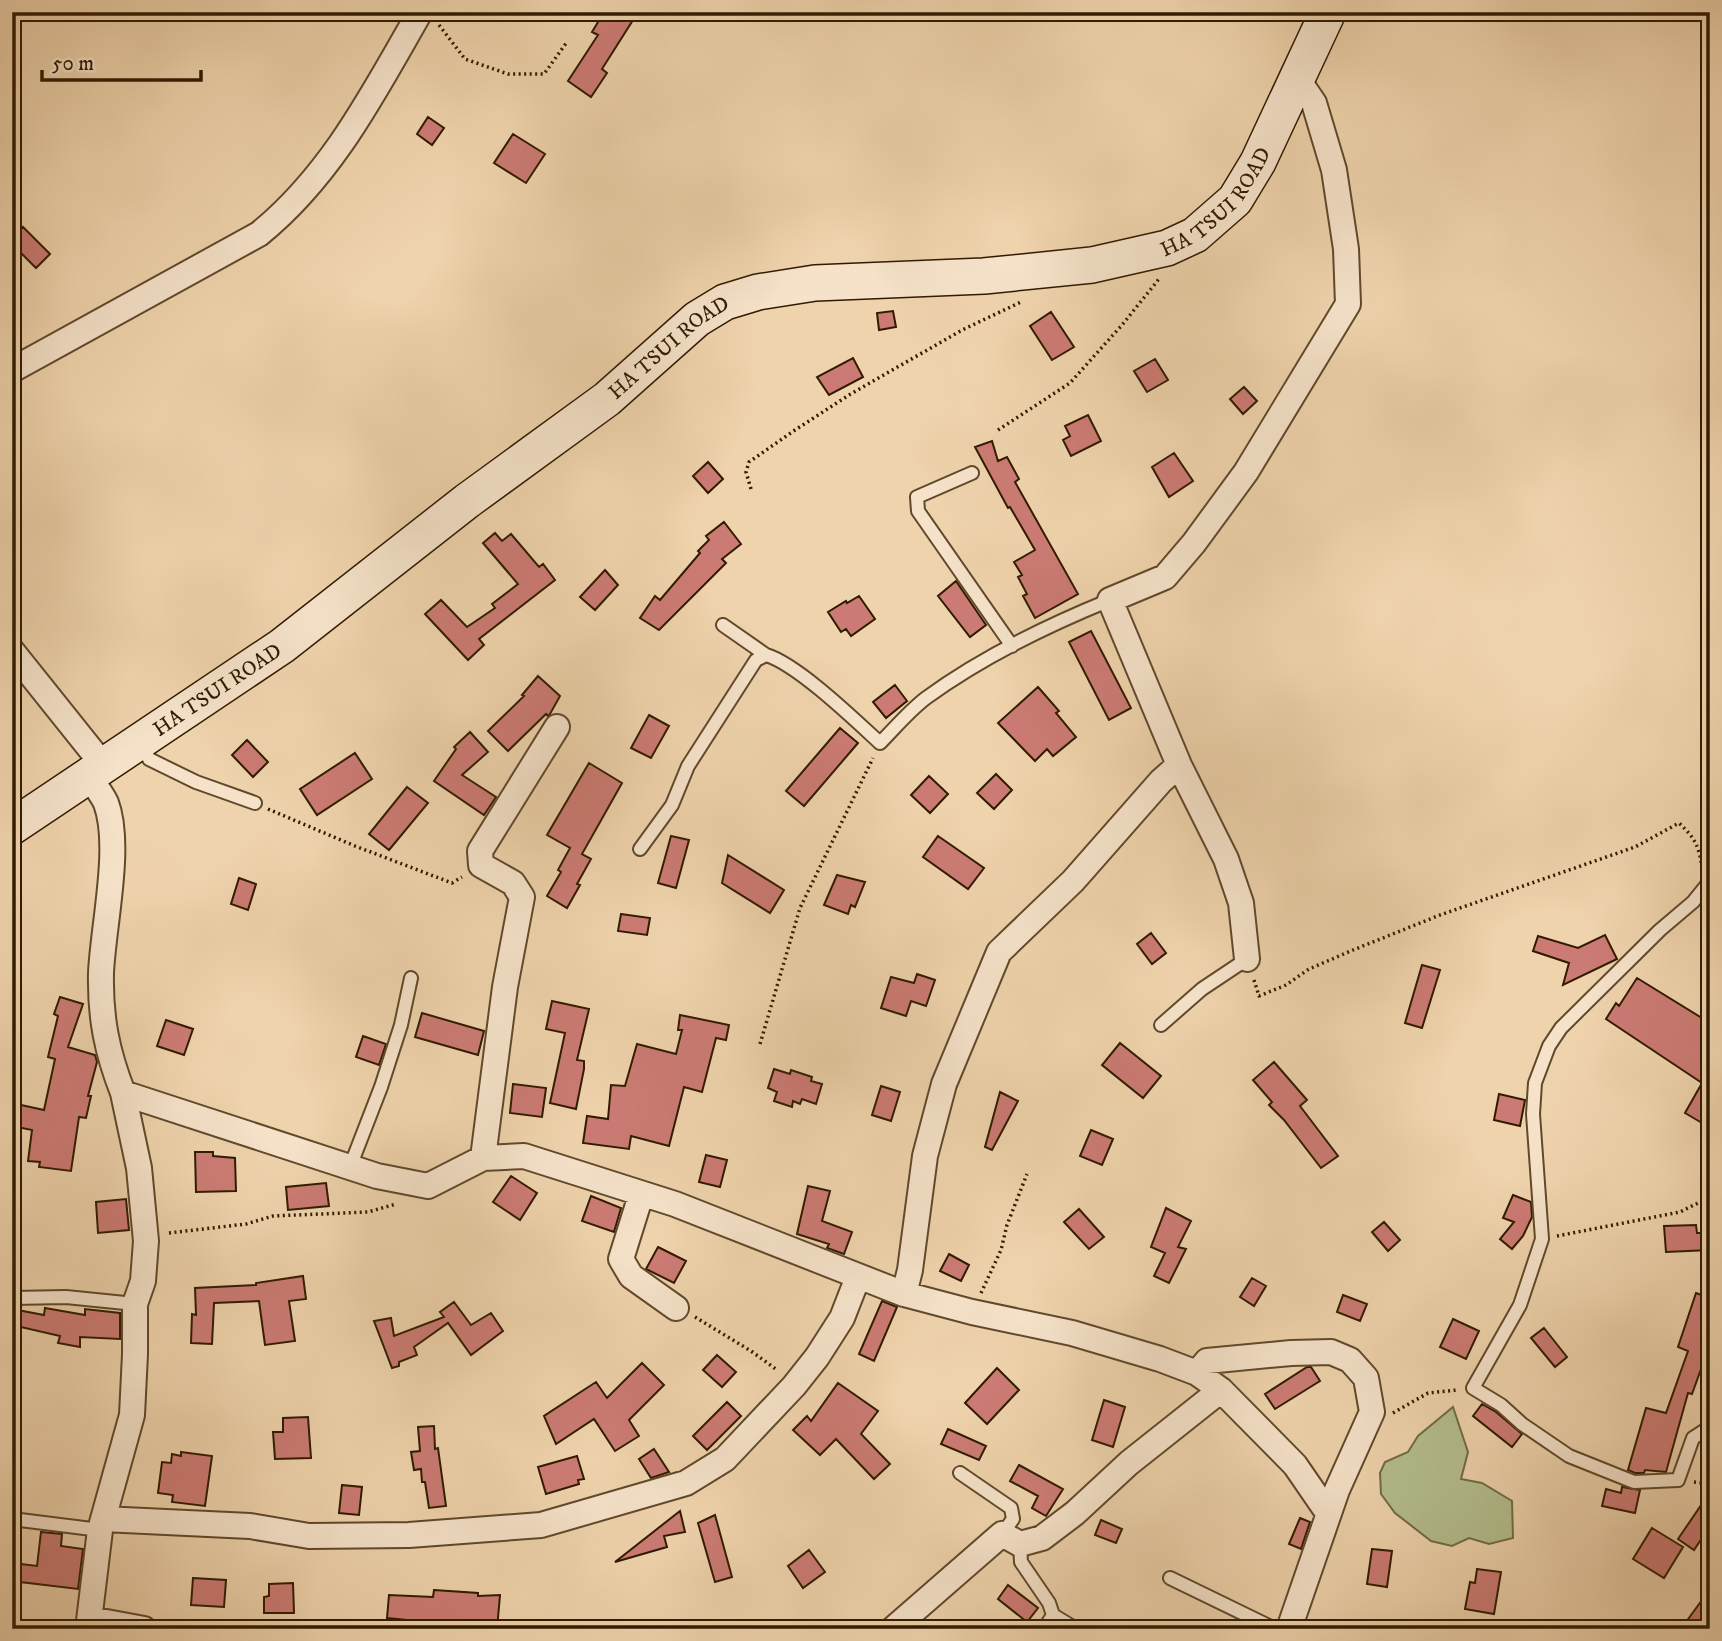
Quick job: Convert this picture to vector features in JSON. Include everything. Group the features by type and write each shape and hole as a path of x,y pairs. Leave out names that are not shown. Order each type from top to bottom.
{"street":[{"name":"HA TSUI ROAD","path":"12,827 282,646 467,501 607,399 697,319 725,302 758,292 815,283 984,275 1078,267 1167,248 1195,235 1235,200 1258,162 1328,12"},
{"path":"12,370 259,234 280,217 321,172 356,125 420,13"},
{"path":"1247,959 1241,903 1226,859 1180,765 1110,600 1165,577 1194,543 1245,472 1348,304 1346,249 1334,170 1314,103 1297,78"},
{"path":"12,651 96,771 111,824 110,879 101,973 103,1031 123,1093 139,1168 146,1241 142,1281 135,1304 132,1415 101,1524 89,1624 144,1629"},
{"path":"483,1158 505,987 522,897 513,883 481,864 481,851 557,727"},
{"path":"904,1294 910,1270 925,1156 944,1084 999,952 1073,881 1161,781 1180,765"},
{"path":"123,1093 350,1167 428,1186 483,1158 524,1156 675,1204 904,1294 972,1312 1072,1333 1160,1359 1197,1373 1221,1390 1295,1465 1328,1513"},
{"path":"641,1195 621,1259 631,1276 676,1308"},
{"path":"101,1524 250,1526 309,1536 409,1535 541,1525 686,1483 725,1459 793,1386 817,1357 842,1318 858,1278"},
{"path":"1197,1373 1208,1362 1291,1353 1332,1352 1350,1360 1366,1378 1371,1412 1328,1513 1289,1629"},
{"path":"893,1629 1011,1539 1042,1538 1076,1513 1129,1463 1221,1390"}],"lane":[{"path":"972,473 916,497 918,511 1012,646"},
{"path":"723,625 766,655 776,658 847,713 880,743 924,699 1012,646 1110,600"},
{"path":"640,849 672,805 688,766 756,660 766,655"},
{"path":"141,741 149,759 196,782 255,803"},
{"path":"1708,882 1693,902 1660,930 1561,1028 1549,1046 1535,1083 1533,1114 1542,1239 1520,1305 1473,1388 1501,1405 1522,1424 1569,1456 1634,1482 1678,1480 1693,1438 1710,1427"},
{"path":"1161,1025 1202,989 1247,959"},
{"path":"350,1167 401,1026 411,978"},
{"path":"12,1298 66,1297 135,1304"},
{"path":"960,1473 1011,1508 1011,1539 1021,1562 1054,1615 1076,1629"},
{"path":"12,1519 101,1524"},
{"path":"1170,1578 1275,1629"},
{"path":"1044,1629 1054,1615"}],"path":[{"path":"420,13 439,24 465,59 508,74 544,74 567,41"},
{"path":"999,430 1070,383 1163,274 1150,276"},
{"path":"751,489 746,472 749,462 795,430 849,395 962,330 1017,302 1029,299"},
{"path":"760,1044 800,908 880,743"},
{"path":"255,803 355,846 452,883 481,864"},
{"path":"1259,996 1286,985 1309,969 1353,950 1440,915 1635,847 1679,823 1699,848 1708,882"},
{"path":"972,1312 1001,1250 1007,1225 1027,1174"},
{"path":"146,1241 171,1233 246,1224 273,1216 368,1212 398,1204 428,1186"},
{"path":"1542,1239 1680,1212 1710,1197"},
{"path":"676,1308 751,1351 793,1386"},
{"path":"1371,1412 1384,1416 1399,1411 1428,1393 1473,1388"}],"green space":[{"path":"1453,1407 1468,1452 1461,1479 1482,1483 1512,1501 1513,1538 1489,1544 1469,1538 1452,1546 1431,1541 1395,1513 1381,1494 1380,1473 1385,1462 1408,1452 1418,1436"}],"building":[{"path":"604,12 620,12 633,20 602,69 607,73 591,97 568,81 598,35 592,32"},
{"path":"428,117 444,128 432,145 417,134"},
{"path":"513,134 545,154 526,183 494,163"},
{"path":"23,227 50,254 36,268 12,244 12,237"},
{"path":"893,311 896,327 879,330 877,313"},
{"path":"1051,312 1074,347 1052,360 1030,326"},
{"path":"853,358 863,377 829,395 817,377"},
{"path":"1155,359 1168,380 1147,392 1134,371"},
{"path":"1244,387 1257,401 1243,414 1230,399"},
{"path":"1088,415 1101,441 1071,456 1063,440 1070,436 1065,426"},
{"path":"992,441 998,461 1007,457 1019,479 1015,482 1078,594 1035,618 1023,596 1027,594 1018,577 1022,575 1014,562 1035,550 1010,507 1008,508 975,447"},
{"path":"1174,453 1193,481 1169,497 1152,467"},
{"path":"708,462 723,479 708,493 693,476"},
{"path":"724,522 741,544 722,559 726,563 659,630 640,618 655,596 660,600 700,553 698,551 709,540 706,536"},
{"path":"495,533 502,541 511,534 539,567 543,564 555,580 479,639 484,645 468,660 425,614 441,600 467,627 495,608 492,604 518,584 483,543"},
{"path":"605,570 618,585 595,610 580,597"},
{"path":"956,581 986,625 970,637 938,596"},
{"path":"859,596 875,619 851,636 846,629 841,632 828,612"},
{"path":"1091,631 1131,708 1109,720 1069,642"},
{"path":"538,676 560,696 550,714 546,714 508,751 488,731 524,696 522,695"},
{"path":"895,685 907,701 886,718 873,702"},
{"path":"1038,687 1059,711 1056,713 1076,737 1053,756 1047,749 1035,761 998,723"},
{"path":"649,715 669,726 651,758 631,748"},
{"path":"840,728 858,743 804,806 786,791"},
{"path":"470,732 488,752 462,775 496,797 484,815 434,781 456,749 454,747"},
{"path":"247,740 268,762 253,777 232,755"},
{"path":"355,753 372,779 317,815 300,789"},
{"path":"589,763 622,783 582,854 591,859 567,908 547,896 561,872 558,870 570,848 547,835"},
{"path":"996,774 1012,790 994,809 977,793"},
{"path":"929,776 948,794 930,813 911,795"},
{"path":"407,787 428,803 389,850 369,834"},
{"path":"671,836 689,840 676,888 658,883"},
{"path":"938,836 984,868 968,889 923,857"},
{"path":"728,855 784,890 770,913 722,883"},
{"path":"837,875 865,882 855,907 851,905 848,914 824,905"},
{"path":"239,878 256,884 248,910 231,904"},
{"path":"621,914 650,918 647,935 618,931"},
{"path":"1151,933 1166,953 1152,964 1137,944"},
{"path":"1605,935 1617,959 1563,985 1569,963 1533,951 1538,936 1578,948"},
{"path":"1422,965 1440,970 1422,1028 1405,1023"},
{"path":"917,974 935,980 926,1006 911,1001 906,1016 881,1008 891,977 914,983"},
{"path":"1637,978 1710,1023 1710,1110 1702,1123 1685,1113 1702,1083 1606,1019 1616,1003 1619,1006"},
{"path":"60,997 83,1004 68,1047 95,1055 97,1062 88,1096 91,1096 86,1118 79,1117 71,1171 39,1167 40,1162 28,1161 32,1130 12,1126 12,1103 44,1110 55,1059 48,1057 58,1016 54,1014"},
{"path":"552,1001 589,1009 577,1060 584,1061 584,1069 576,1109 550,1103 565,1033 546,1029"},
{"path":"422,1013 484,1031 478,1055 415,1037"},
{"path":"680,1015 729,1025 726,1040 716,1038 702,1092 684,1087 669,1146 631,1136 629,1149 583,1143 587,1116 608,1119 611,1085 625,1086 637,1044 676,1054 682,1030 678,1030"},
{"path":"166,1020 193,1029 184,1055 157,1046"},
{"path":"363,1036 386,1044 379,1065 356,1057"},
{"path":"1120,1043 1161,1076 1143,1098 1102,1065"},
{"path":"1274,1062 1307,1100 1300,1106 1338,1156 1321,1168 1269,1105 1272,1102 1253,1080"},
{"path":"774,1069 790,1074 791,1070 812,1077 811,1081 822,1084 816,1104 802,1099 800,1104 793,1101 792,1107 774,1101 777,1092 768,1088"},
{"path":"513,1084 546,1088 542,1117 510,1113"},
{"path":"881,1086 900,1092 891,1121 872,1115"},
{"path":"1000,1092 1018,1101 992,1150 985,1147"},
{"path":"1499,1094 1525,1100 1520,1126 1494,1120"},
{"path":"1091,1130 1113,1139 1102,1165 1080,1156"},
{"path":"195,1152 213,1152 213,1156 235,1158 236,1191 196,1192"},
{"path":"706,1155 727,1160 720,1187 699,1182"},
{"path":"511,1176 537,1193 520,1220 493,1202"},
{"path":"326,1183 329,1206 288,1210 286,1187"},
{"path":"808,1186 830,1191 822,1221 852,1232 844,1254 827,1248 829,1244 797,1234"},
{"path":"1513,1195 1531,1202 1532,1217 1523,1236 1512,1249 1500,1239 1514,1222 1503,1218"},
{"path":"591,1196 621,1208 614,1232 582,1221"},
{"path":"126,1199 129,1230 98,1233 96,1202"},
{"path":"1166,1208 1191,1221 1178,1247 1186,1249 1169,1283 1154,1276 1165,1253 1151,1247"},
{"path":"1079,1209 1104,1237 1089,1249 1064,1222"},
{"path":"1384,1222 1400,1240 1388,1251 1372,1232"},
{"path":"1696,1225 1697,1233 1710,1233 1710,1250 1666,1252 1664,1226"},
{"path":"658,1247 686,1261 674,1283 646,1269"},
{"path":"949,1254 969,1265 961,1281 940,1271"},
{"path":"303,1276 306,1299 289,1301 295,1341 265,1345 259,1301 214,1303 212,1344 191,1343 192,1314 196,1315 195,1288 256,1285"},
{"path":"1252,1278 1266,1286 1254,1306 1240,1297"},
{"path":"1696,1293 1710,1298 1710,1344 1692,1394 1688,1393 1666,1472 1645,1470 1644,1473 1635,1473 1628,1470 1646,1408 1666,1413 1688,1351 1678,1347"},
{"path":"1343,1295 1367,1304 1360,1321 1337,1312"},
{"path":"882,1301 897,1307 874,1361 859,1354"},
{"path":"454,1302 471,1325 491,1313 503,1331 471,1355 448,1323 414,1347 417,1355 392,1368 374,1321 391,1318 394,1336 444,1317 440,1312"},
{"path":"45,1308 85,1315 85,1309 120,1313 120,1339 80,1337 80,1347 58,1343 60,1336 12,1325 12,1309 44,1315"},
{"path":"1453,1319 1479,1331 1466,1359 1440,1347"},
{"path":"1544,1328 1567,1357 1555,1367 1531,1338"},
{"path":"717,1355 736,1372 722,1387 703,1370"},
{"path":"642,1363 664,1385 629,1420 639,1436 615,1451 594,1419 556,1444 544,1416 596,1382 607,1398"},
{"path":"1311,1367 1320,1381 1275,1409 1265,1394"},
{"path":"997,1368 1019,1390 987,1424 965,1403"},
{"path":"838,1383 878,1411 861,1434 890,1464 874,1479 836,1439 820,1455 793,1430 807,1416 811,1421"},
{"path":"1104,1400 1125,1407 1113,1447 1092,1440"},
{"path":"727,1402 741,1416 707,1450 693,1436"},
{"path":"1482,1404 1522,1434 1512,1447 1473,1416"},
{"path":"308,1417 311,1458 275,1459 273,1432 283,1432 283,1418"},
{"path":"434,1426 435,1449 438,1448 446,1506 429,1508 421,1469 414,1470 411,1452 420,1451 418,1427"},
{"path":"948,1429 986,1446 979,1460 941,1444"},
{"path":"654,1449 669,1472 651,1478 639,1459"},
{"path":"181,1452 212,1456 205,1506 172,1502 173,1495 158,1493 162,1462 171,1463 172,1454 181,1456"},
{"path":"577,1456 584,1479 578,1480 579,1484 546,1494 538,1467"},
{"path":"1019,1465 1063,1489 1046,1516 1032,1508 1038,1496 1010,1481"},
{"path":"342,1485 362,1487 359,1515 339,1513"},
{"path":"1622,1487 1640,1490 1635,1513 1602,1506 1606,1489 1621,1493"},
{"path":"1710,1492 1710,1526 1694,1550 1678,1539"},
{"path":"680,1511 685,1532 664,1536 667,1547 615,1562"},
{"path":"715,1515 732,1577 715,1582 698,1523"},
{"path":"1300,1518 1310,1522 1301,1549 1289,1544"},
{"path":"1101,1520 1122,1529 1116,1543 1095,1535"},
{"path":"1652,1528 1683,1547 1664,1578 1633,1559"},
{"path":"41,1532 62,1534 61,1546 83,1549 78,1589 12,1581 12,1563 37,1566"},
{"path":"1372,1549 1392,1551 1387,1587 1367,1584"},
{"path":"809,1550 825,1572 803,1588 788,1566"},
{"path":"1477,1569 1501,1572 1494,1614 1465,1609 1470,1582 1475,1583"},
{"path":"193,1578 226,1580 224,1607 191,1605"},
{"path":"293,1583 294,1613 264,1613 264,1597 269,1596 269,1584"},
{"path":"1008,1585 1038,1608 1027,1622 998,1599"},
{"path":"1710,1589 1710,1623 1706,1629 1695,1629 1686,1622"},
{"path":"434,1590 478,1593 478,1596 500,1595 497,1629 425,1629 426,1625 406,1624 406,1620 387,1618 389,1595 433,1597"}]}
